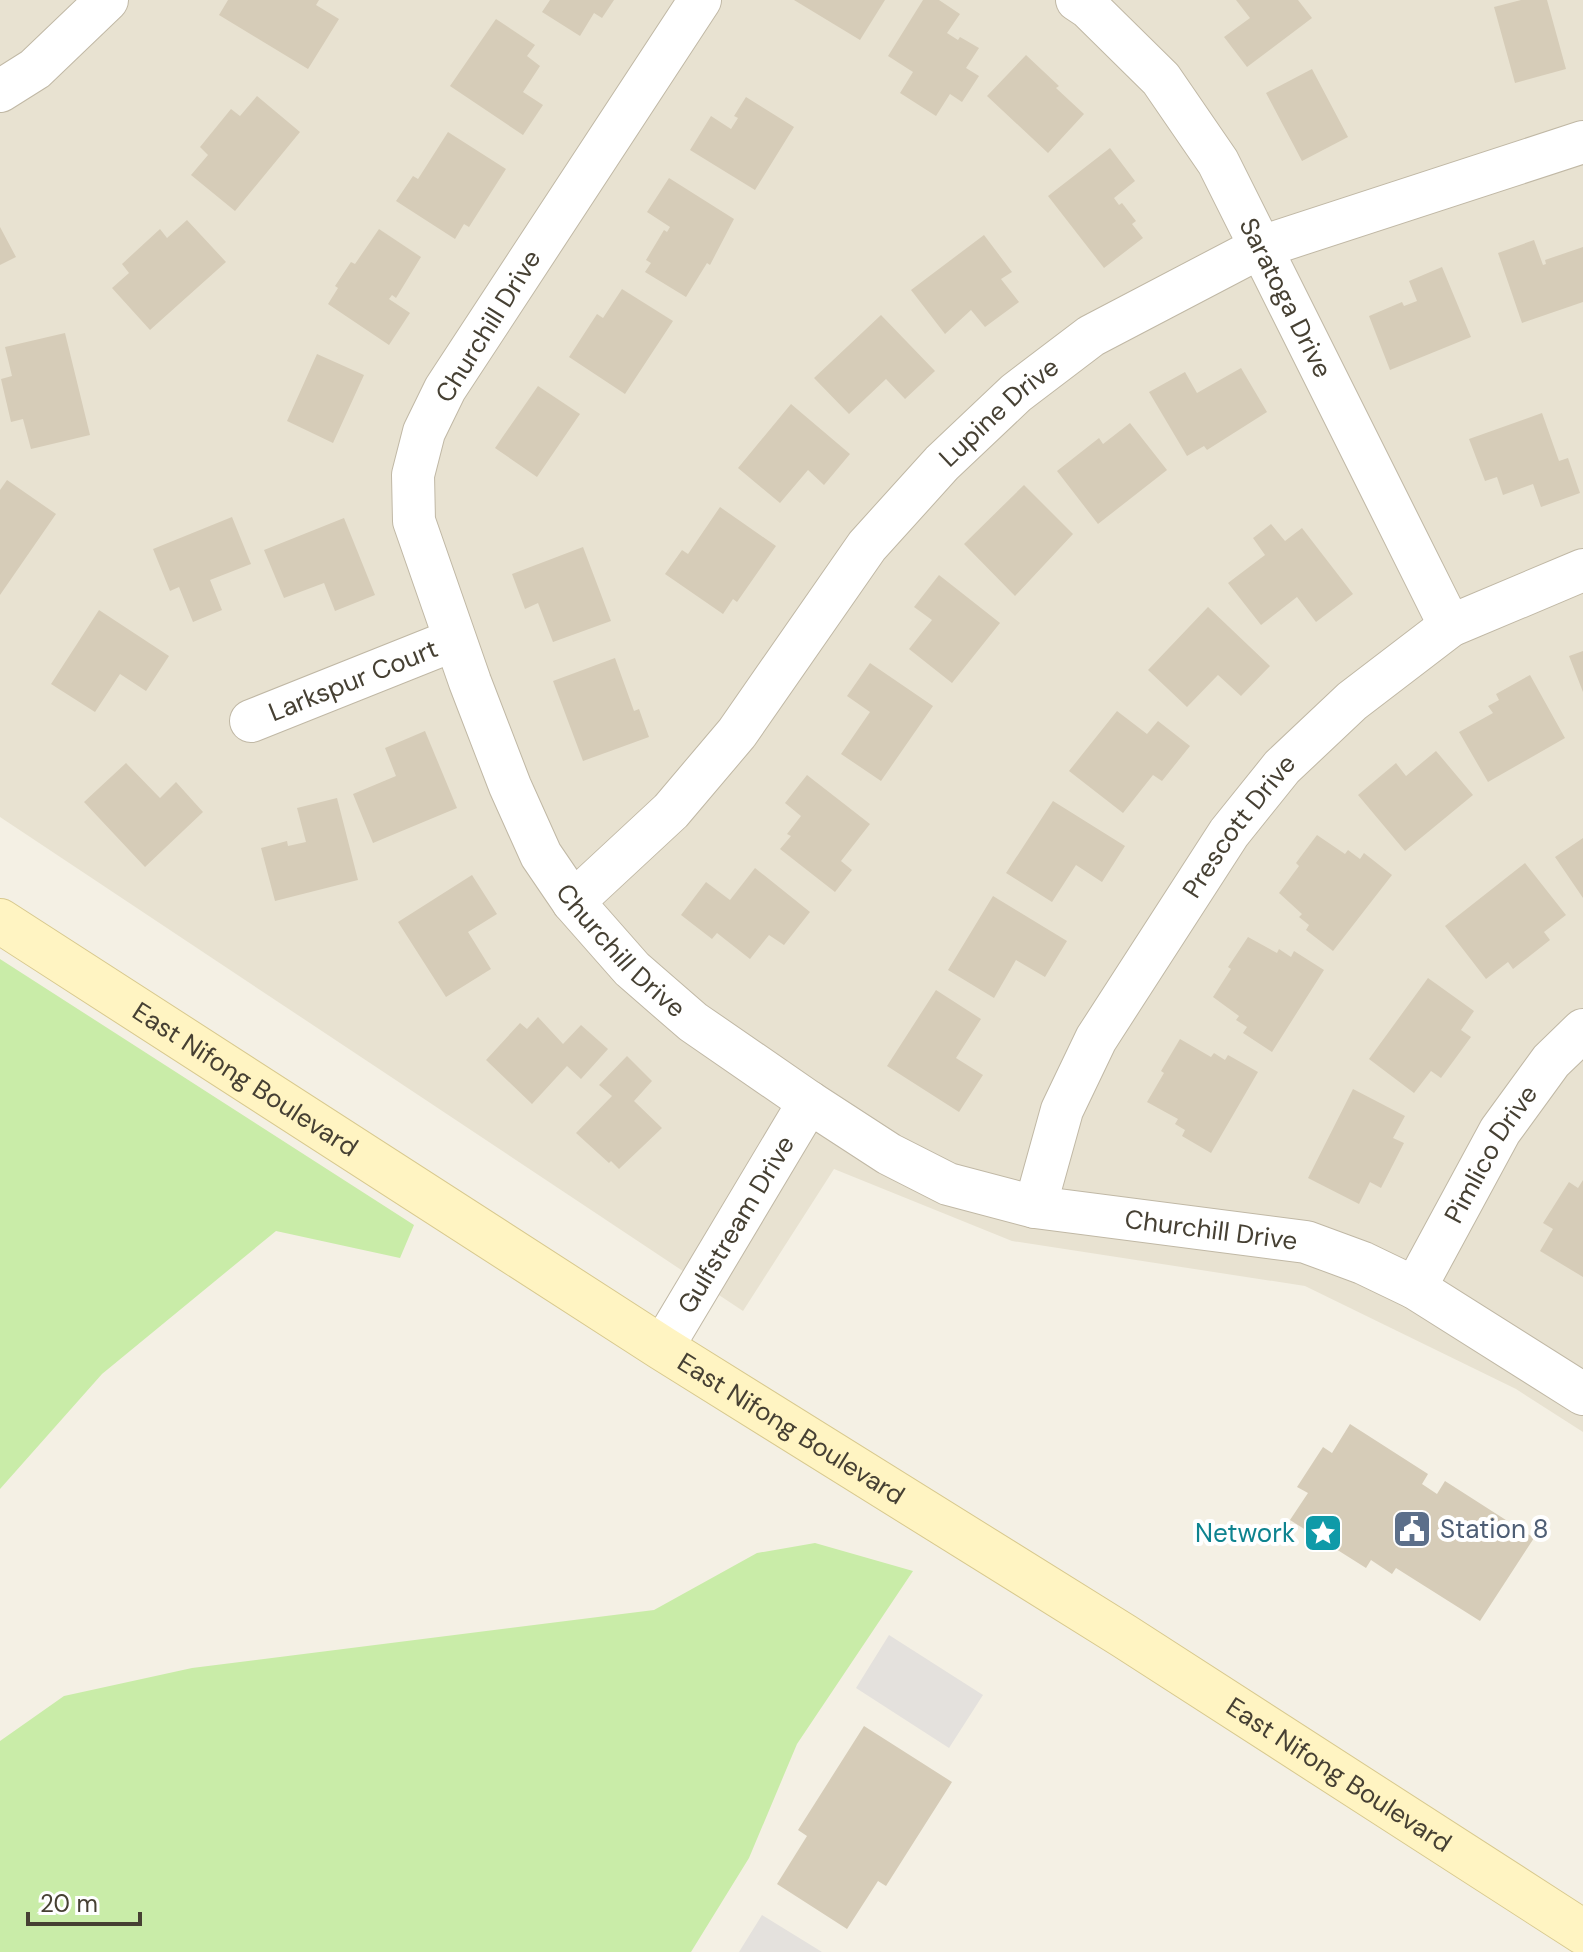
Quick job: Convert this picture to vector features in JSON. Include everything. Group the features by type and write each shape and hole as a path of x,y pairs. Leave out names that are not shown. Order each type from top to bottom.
{"street":[{"path":"0,91 35,69 107,0"},
{"name":"Churchill Drive","path":"700,0 445,389 424,432 413,475 414,521 454,640 510,786 541,855 573,902 632,969 693,1022 889,1154 948,1184 1035,1207 1306,1242 1363,1263 1415,1288 1583,1394"},
{"name":"Saratoga Drive","path":"1077,0 1161,79 1218,162 1450,626"},
{"name":"Lupine Drive","path":"573,902 671,811 737,733 867,546 942,463 1016,393 1091,336 1261,247 1583,142"},
{"name":"Prescott Drive","path":"1035,1207 1062,1110 1096,1039 1229,833 1282,767 1352,701 1450,626 1583,570"},
{"name":"Larkspur Court","path":"251,721 454,640"},
{"name":"East Nifong Boulevard","path":"0,921 662,1348 1124,1636 1583,1932"},
{"name":"Pimlico Drive","path":"1415,1288 1500,1131 1551,1061 1583,1030"},
{"name":"Gulfstream Drive","path":"662,1348 809,1102"}],"shaded area":[{"path":"0,0 1583,0 1583,1432 1516,1389 1305,1286 1012,1241 834,1169 743,1311 0,817"},
{"path":"889,1635 983,1695 949,1748 856,1688"},
{"path":"762,1915 822,1952 739,1952"}],"green space":[{"path":"0,959 414,1225 400,1258 276,1231 102,1374 0,1489"},
{"path":"815,1543 913,1571 797,1744 749,1858 691,1952 0,1952 0,1741 64,1696 192,1668 654,1610 757,1553"}],"building":[{"path":"228,0 319,0 316,5 339,19 308,69 219,15"},
{"path":"550,0 614,0 602,18 594,13 580,36 542,12"},
{"path":"794,0 885,0 860,40"},
{"path":"923,0 939,0 960,14 947,33 979,48 966,68 979,76 962,102 950,94 936,116 900,93 913,72 888,56"},
{"path":"1236,0 1298,0 1312,18 1247,67 1224,37 1250,18"},
{"path":"1521,0 1547,0 1566,69 1515,83 1494,7"},
{"path":"496,19 535,45 527,56 540,66 523,92 543,105 523,135 450,86"},
{"path":"1026,55 1084,114 1048,153 987,96"},
{"path":"1312,69 1348,137 1302,161 1266,93"},
{"path":"257,96 300,132 235,211 191,175 208,155 200,147 231,109 240,116"},
{"path":"746,97 794,127 755,190 690,150 711,116 731,129 738,118 734,116"},
{"path":"448,132 506,169 469,227 464,224 455,239 396,201 413,176 418,179"},
{"path":"1110,148 1135,181 1114,198 1136,221 1132,224 1143,238 1104,268 1048,196"},
{"path":"669,178 734,219 710,265 707,263 686,297 645,272 651,263 646,260 664,230 667,232 670,227 647,212"},
{"path":"187,220 226,262 150,330 112,288 129,273 122,264 160,229 167,238"},
{"path":"0,227 16,257 0,265"},
{"path":"379,229 421,257 396,298 392,295 389,299 410,313 389,345 328,304 338,288 335,286 351,262 355,264"},
{"path":"984,235 1012,272 1001,279 1019,302 985,327 971,310 945,334 911,290"},
{"path":"1534,240 1543,265 1546,264 1545,260 1583,247 1583,302 1522,323 1498,253"},
{"path":"1442,267 1471,337 1390,370 1369,316 1402,302 1404,306 1417,301 1409,281"},
{"path":"622,289 673,321 625,394 569,357 597,314 603,318"},
{"path":"881,315 935,371 905,399 886,379 849,414 814,378"},
{"path":"65,333 90,435 31,449 23,419 11,422 1,379 12,376 5,347"},
{"path":"317,354 364,375 333,443 287,421"},
{"path":"1241,368 1267,412 1207,450 1204,446 1187,456 1149,392 1185,372 1197,393"},
{"path":"538,386 580,414 537,477 495,448"},
{"path":"791,404 850,454 824,485 808,470 780,503 738,468"},
{"path":"1542,413 1559,461 1568,458 1580,493 1541,507 1533,484 1503,495 1497,477 1485,481 1469,439"},
{"path":"1130,423 1167,470 1098,524 1057,471 1099,438 1103,444"},
{"path":"7,480 56,514 0,595 0,490"},
{"path":"1024,485 1073,534 1015,596 964,544"},
{"path":"720,507 776,546 737,602 733,599 723,614 665,574 682,550 688,554"},
{"path":"232,517 251,564 210,580 222,610 193,622 179,587 170,591 153,549"},
{"path":"344,518 375,595 335,611 324,583 284,598 264,550"},
{"path":"1271,524 1285,541 1302,528 1353,594 1316,622 1297,597 1261,625 1228,583 1265,555 1253,538"},
{"path":"583,547 611,621 553,642 538,603 525,609 512,574"},
{"path":"939,575 1000,623 952,683 909,649 932,620 914,607"},
{"path":"1208,607 1270,666 1241,696 1218,675 1187,707 1148,670"},
{"path":"99,610 169,656 146,691 120,674 95,712 51,684"},
{"path":"1583,651 1583,692 1569,656"},
{"path":"615,658 634,711 639,709 649,737 583,761 553,681"},
{"path":"870,663 933,706 881,781 841,754 870,712 847,696"},
{"path":"1530,675 1565,738 1488,782 1459,732 1493,713 1488,706 1499,700 1496,694"},
{"path":"1117,711 1147,734 1158,721 1190,746 1162,781 1153,775 1123,813 1069,771"},
{"path":"425,731 457,808 373,843 353,794 396,776 385,748"},
{"path":"1436,751 1473,795 1405,851 1358,795 1396,763 1406,776"},
{"path":"126,763 160,798 176,782 203,812 145,867 84,802"},
{"path":"807,775 870,824 841,861 852,870 835,892 780,849 801,816 785,803"},
{"path":"337,798 358,880 275,901 261,848 287,841 288,846 306,842 297,808"},
{"path":"1053,801 1125,846 1102,882 1076,865 1052,902 1006,873"},
{"path":"1317,835 1345,854 1348,850 1360,859 1364,853 1392,875 1333,951 1306,930 1309,925 1299,917 1302,914 1279,893"},
{"path":"1583,838 1583,898 1555,857"},
{"path":"1525,863 1566,915 1544,932 1550,940 1513,969 1508,962 1486,979 1445,926"},
{"path":"755,868 810,912 784,945 769,935 750,959 717,933 712,939 681,915 706,882 730,900"},
{"path":"472,875 497,914 468,932 491,969 446,997 398,922"},
{"path":"993,896 1067,941 1045,977 1016,960 994,998 948,970"},
{"path":"1248,937 1277,953 1279,949 1291,957 1294,951 1324,970 1272,1052 1243,1033 1247,1027 1236,1020 1239,1016 1213,997"},
{"path":"1428,978 1474,1011 1461,1030 1471,1037 1441,1078 1431,1071 1414,1093 1369,1059"},
{"path":"936,990 981,1019 956,1058 983,1075 959,1112 887,1066"},
{"path":"538,1017 563,1044 581,1025 608,1049 581,1079 567,1066 532,1104 486,1060 520,1023 527,1029"},
{"path":"1180,1039 1211,1057 1214,1053 1225,1060 1228,1055 1258,1072 1211,1153 1182,1136 1185,1130 1175,1124 1178,1119 1147,1102"},
{"path":"627,1056 652,1081 634,1101 662,1128 619,1169 576,1133 612,1096 599,1085"},
{"path":"1353,1089 1405,1116 1393,1138 1404,1143 1381,1188 1370,1182 1359,1204 1308,1178"},
{"path":"1583,1180 1583,1277 1540,1251 1553,1229 1543,1223 1569,1182 1578,1188"},
{"name":"Station 8","path":"1350,1424 1428,1474 1422,1484 1437,1494 1445,1481 1534,1538 1480,1621 1396,1568 1392,1574 1371,1560 1366,1568 1290,1520 1308,1493 1297,1487 1323,1447 1332,1453"},
{"path":"864,1726 952,1782 886,1886 878,1881 847,1929 777,1884 807,1836 798,1830"}],"place":[{"name":"Station 8","path":"1412,1529"},
{"name":"Network","path":"1323,1533"}]}
